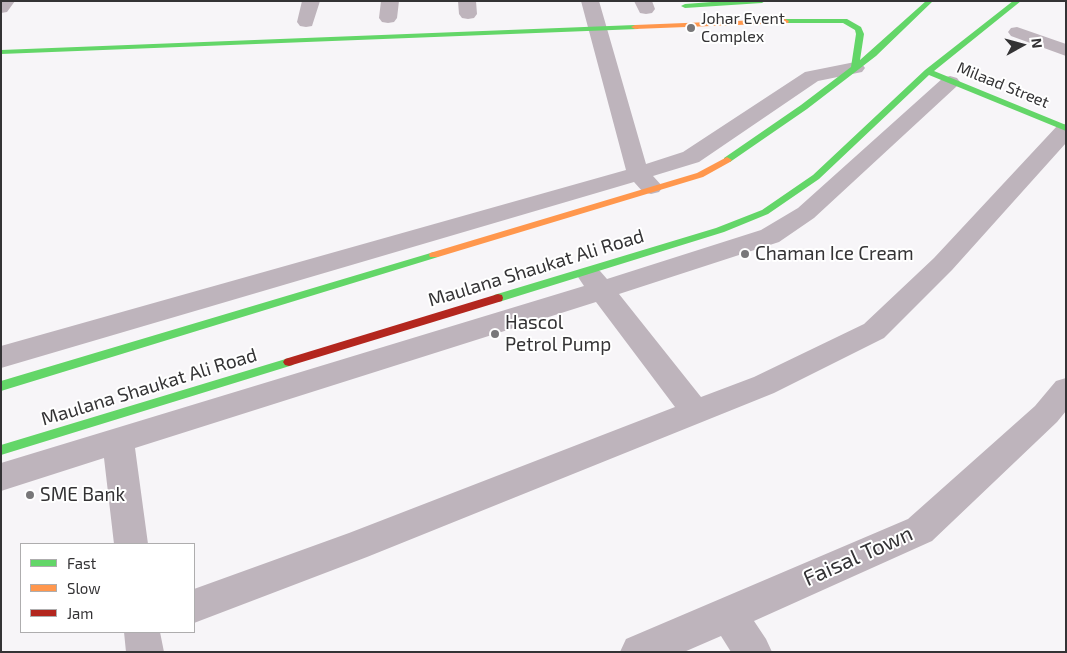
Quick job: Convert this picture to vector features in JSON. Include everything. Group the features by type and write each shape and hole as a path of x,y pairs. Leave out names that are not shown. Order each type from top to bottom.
{"main road":[{"path":"675,7 762,1"},
{"path":"855,68 930,1"},
{"path":"939,77 1018,1"},
{"path":"1,52 593,13 844,21 852,24 860,34 855,68"},
{"name":"Milaad Street","path":"939,77 1066,129"},
{"path":"1,386 645,181"},
{"name":"Maulana Shaukat Ali Road","path":"1,450 594,281"}],"street":[{"path":"1,8 6,1"},
{"path":"306,22 312,1"},
{"path":"593,13 645,181"},
{"path":"1018,32 1066,50"},
{"path":"1,357 645,181 691,157 812,76 855,68"},
{"path":"1,477 118,441 594,281 770,236 806,213 939,77"},
{"path":"195,606 355,546 764,385 874,331 943,264 1066,129"},
{"path":"594,281 695,412"},
{"name":"Faisal Town","path":"639,652 729,615 920,530 1046,414 1066,389"},
{"path":"118,441 131,543"},
{"path":"729,615 753,652"},
{"path":"142,633 144,652"}],"traffic: fast":[{"path":"685,6 762,1"},
{"path":"727,160 804,107 873,54 930,1"},
{"path":"498,298 720,230 765,212 816,177 928,72 1018,1"},
{"path":"785,21 844,21 858,29 860,34 855,68"},
{"path":"1,52 635,27"},
{"path":"928,72 1066,128"},
{"path":"1,386 434,255"},
{"path":"1,450 289,362"}],"traffic: slow":[{"path":"635,27 785,21"},
{"path":"434,255 700,175 727,160"}],"traffic: jam":[{"path":"289,362 498,298"}],"place":[{"name":"Johar Event Complex","path":"691,28"},
{"name":"Chaman Ice Cream","path":"745,254"},
{"name":"Hascol Petrol Pump","path":"495,334"},
{"name":"SME Bank","path":"30,495"}]}
